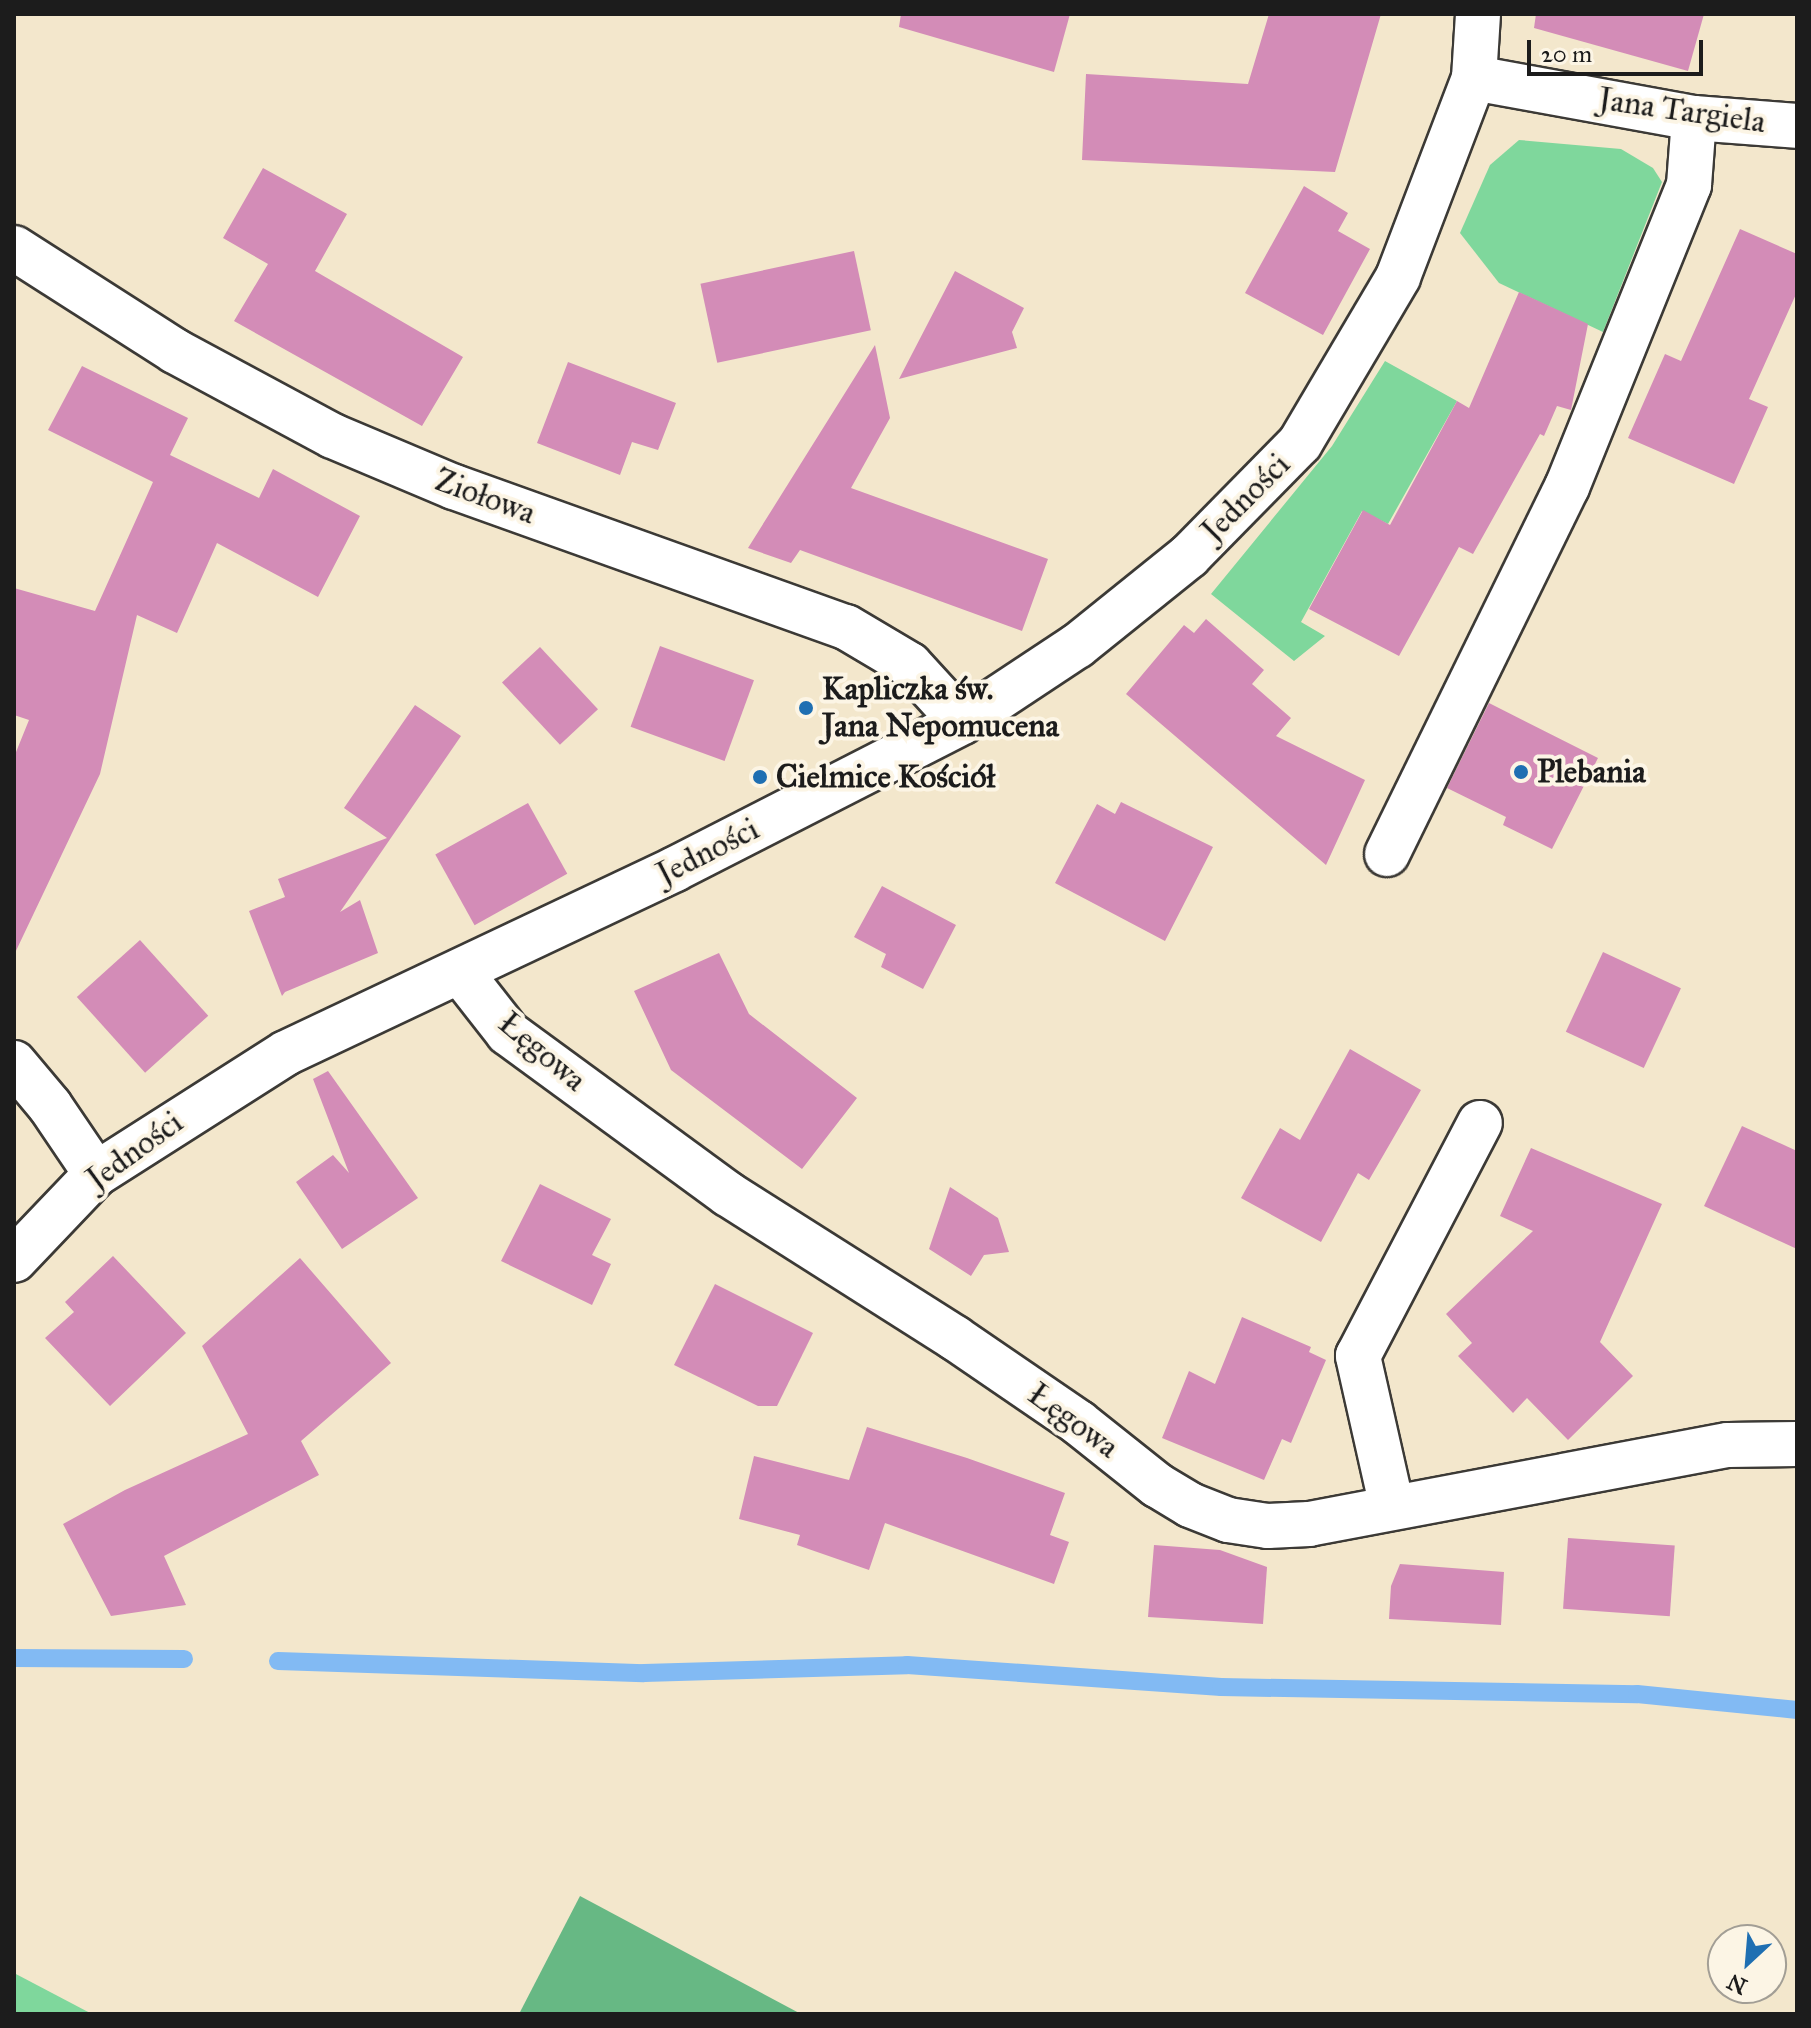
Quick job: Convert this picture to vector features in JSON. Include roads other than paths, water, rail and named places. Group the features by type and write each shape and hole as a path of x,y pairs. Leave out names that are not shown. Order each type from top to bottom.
{"street":[{"name":"Jedności","path":"14,1260 96,1174 286,1053 461,973 675,869 962,722 1077,646 1189,556 1300,443 1398,277 1474,78 1478,14"},
{"name":"Jana Targiela","path":"1474,78 1694,118 1797,126"},
{"path":"1387,854 1567,487 1689,185 1694,118"},
{"name":"Ziołowa","path":"14,248 175,351 333,436 454,487 846,627 910,665 962,722"},
{"name":"Łęgowa","path":"461,973 508,1033 728,1194 955,1338 1079,1423 1173,1495 1228,1520 1268,1526 1309,1524 1714,1447 1797,1444"},
{"path":"14,1063 50,1106 96,1174"},
{"path":"1392,1507 1358,1356 1480,1123"}],"waterway":[{"path":"14,1658 184,1659"},
{"path":"278,1661 644,1673 907,1665 1221,1687 1637,1694 1797,1710"}],"place":[{"name":"Kapliczka św. Jana Nepomucena","path":"806,708"},
{"name":"Plebania","path":"1521,772"},
{"name":"Cielmice Kościół","path":"760,777"}]}
